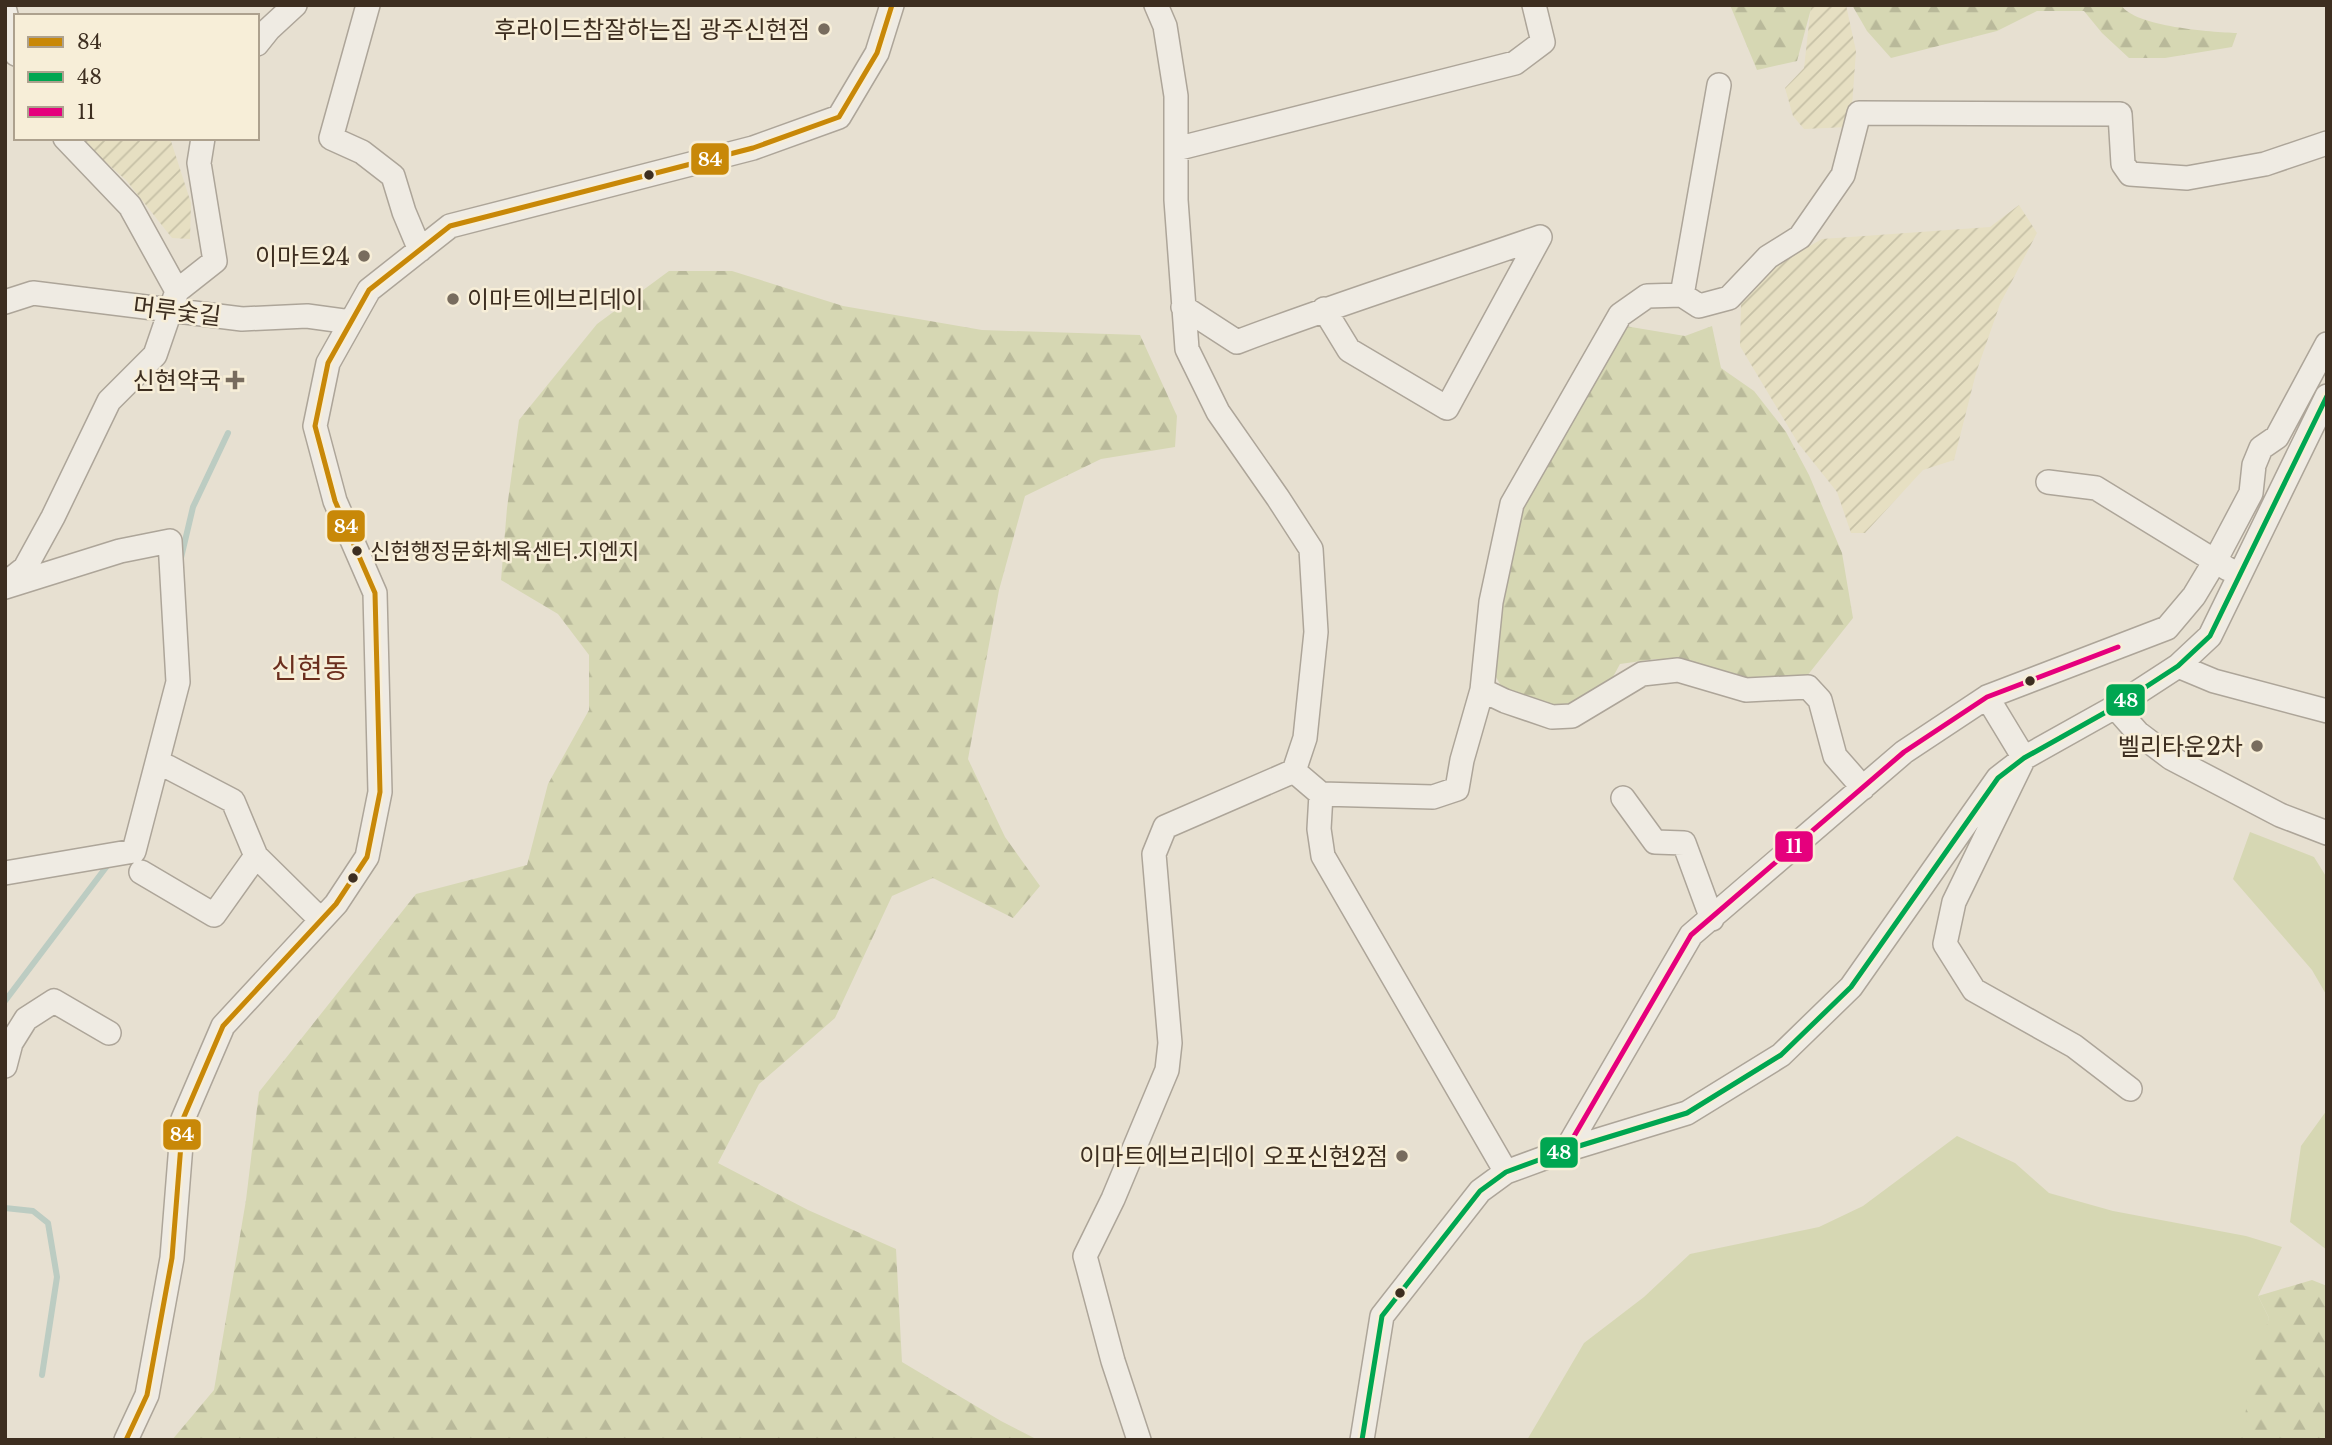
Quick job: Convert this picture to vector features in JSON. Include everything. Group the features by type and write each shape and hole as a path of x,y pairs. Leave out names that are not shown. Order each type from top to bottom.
{"street":[{"path":"259,42 295,5"},
{"path":"368,5 331,138 362,152 393,176 420,250"},
{"path":"125,1440 147,1395 172,1258 183,1119 223,1026 336,904 367,857 380,792 375,593 335,501 315,426 328,363 369,290 450,226 753,148 839,117 877,53 892,5"},
{"path":"1139,1440 1113,1361 1085,1256 1113,1199 1167,1070 1170,1043 1154,854 1165,827 1294,771 1305,738 1316,632 1311,549 1218,412 1187,349 1176,200 1176,96 1165,26 1156,5"},
{"path":"1176,149 1515,63 1543,42 1534,5"},
{"path":"5,11 14,46"},
{"path":"1682,295 1719,85"},
{"path":"1294,771 1321,794 1433,797 1457,789 1462,760 1482,690 1491,602 1512,504 1620,315 1647,296 1682,295 1699,306 1729,298 1768,257 1800,237 1843,175 1859,113 2120,114 2123,164 2130,174 2187,178 2265,164 2327,143"},
{"name":"머루숯길","path":"67,140 130,206 173,301"},
{"path":"5,586 25,568 109,401 155,355 173,301 215,261 199,163 203,140"},
{"path":"1183,307 1237,342 1324,309 1403,285 1540,237 1447,408 1349,350 1324,309"},
{"name":"머루숯길","path":"5,302 33,293 173,301 242,319 307,316 351,322"},
{"path":"1566,1150 1691,935 1904,751 1987,697 2167,628 2194,596 2215,561 2251,494 2254,465 2261,448 2277,437 2327,344"},
{"path":"1362,1440 1382,1316 1480,1191 1506,1172 1566,1150 1687,1113 1782,1055 1851,986 1998,778 2024,758 2115,707 2178,666 2210,636 2327,396"},
{"path":"2048,482 2096,488 2239,577"},
{"path":"5,586 120,551 170,541 178,682 134,851 5,873"},
{"path":"2178,666 2214,681 2327,711"},
{"path":"1482,690 1552,717 1572,716 1642,674 1678,670 1746,690 1808,687 1820,700 1835,756 1863,788"},
{"path":"1987,697 2024,758"},
{"path":"2115,707 2138,733 2171,758 2280,815 2327,833"},
{"path":"2024,758 1954,902 1945,944 1974,990 2074,1046 2130,1089"},
{"path":"168,767 233,801 256,856 321,920"},
{"path":"1321,794 1319,829 1323,856 1506,1172"},
{"path":"1623,798 1655,842 1684,843 1712,919"},
{"path":"141,872 214,915 256,856"},
{"path":"5,1066 11,1043 26,1019 54,1001 109,1033"}],"shaded area":[{"path":"1811,5 1846,5 1856,51 1848,127 1804,129 1793,116 1785,88 1804,68"},
{"path":"80,140 171,140 191,203 190,239 172,238 126,180"},
{"path":"2019,205 2037,233 2000,304 1976,373 1954,460 1923,470 1865,533 1851,533 1837,492 1798,443 1740,346 1741,303 1775,266 1822,239 1990,227"}],"green space":[{"path":"1730,5 1812,5 1797,61 1757,70"},
{"path":"1852,5 2121,5 2142,19 2157,23 2193,30 2237,33 2232,47 2165,58 2129,58 2102,33 2084,11 2037,11 1997,31 1891,58 1867,31"},
{"path":"669,271 732,271 843,306 982,330 1140,335 1177,416 1175,447 1101,459 1025,496 999,590 968,759 1005,837 1040,886 1013,918 933,878 892,896 835,1018 759,1084 718,1163 808,1210 896,1249 902,1362 1038,1440 172,1440 214,1390 246,1200 259,1092 416,894 527,865 548,784 589,710 589,655 558,614 501,580 519,420 597,324"},
{"path":"1625,326 1685,336 1712,326 1721,368 1754,391 1786,432 1809,475 1842,553 1853,618 1799,686 1696,671 1656,659 1620,664 1602,697 1534,713 1510,702 1496,677 1506,546 1537,481"},
{"path":"2250,832 2314,857 2327,878 2327,996 2312,970 2233,879"},
{"path":"2327,1110 2327,1250 2290,1222 2301,1146"},
{"path":"1957,1136 2015,1163 2049,1193 2113,1211 2246,1236 2282,1247 2258,1296 2269,1318 2241,1440 1527,1440 1584,1343 1644,1297 1690,1254 1819,1227 1863,1206"},
{"path":"2312,1280 2327,1286 2327,1440 2241,1440 2253,1366 2269,1318 2258,1296"}],"waterway":[{"path":"180,562 193,507 228,433"},
{"path":"5,1001 110,862"},
{"path":"5,1208 33,1211 48,1223 57,1277 42,1375"}],"transit line":[{"name":"84","path":"126,1440 147,1395 172,1258 183,1119 223,1026 336,904 367,857 380,792 375,593 335,501 315,426 328,363 369,290 450,226 753,148 839,117 877,53 892,5"},
{"name":"48","path":"1362,1440 1382,1316 1480,1191 1506,1172 1566,1150 1687,1113 1781,1055 1851,987 1998,778 2024,758 2115,707 2178,666 2210,636 2327,396"},
{"name":"11","path":"1566,1150 1691,935 1904,752 1987,697 2118,647"}],"place":[{"name":"후라이드참잘하는집 광주신현점","path":"824,29"},
{"name":"이마트24","path":"364,256"},
{"name":"이마트에브리데이","path":"453,299"},
{"name":"신현약국","path":"235,380"},
{"name":"신현행정문화체육센터.지엔지","path":"357,551"},
{"name":"벨리타운2차","path":"2257,746"},
{"name":"이마트에브리데이 오포신현2점","path":"1402,1156"}],"district":[{"name":"신현동","path":"310,668"}]}
